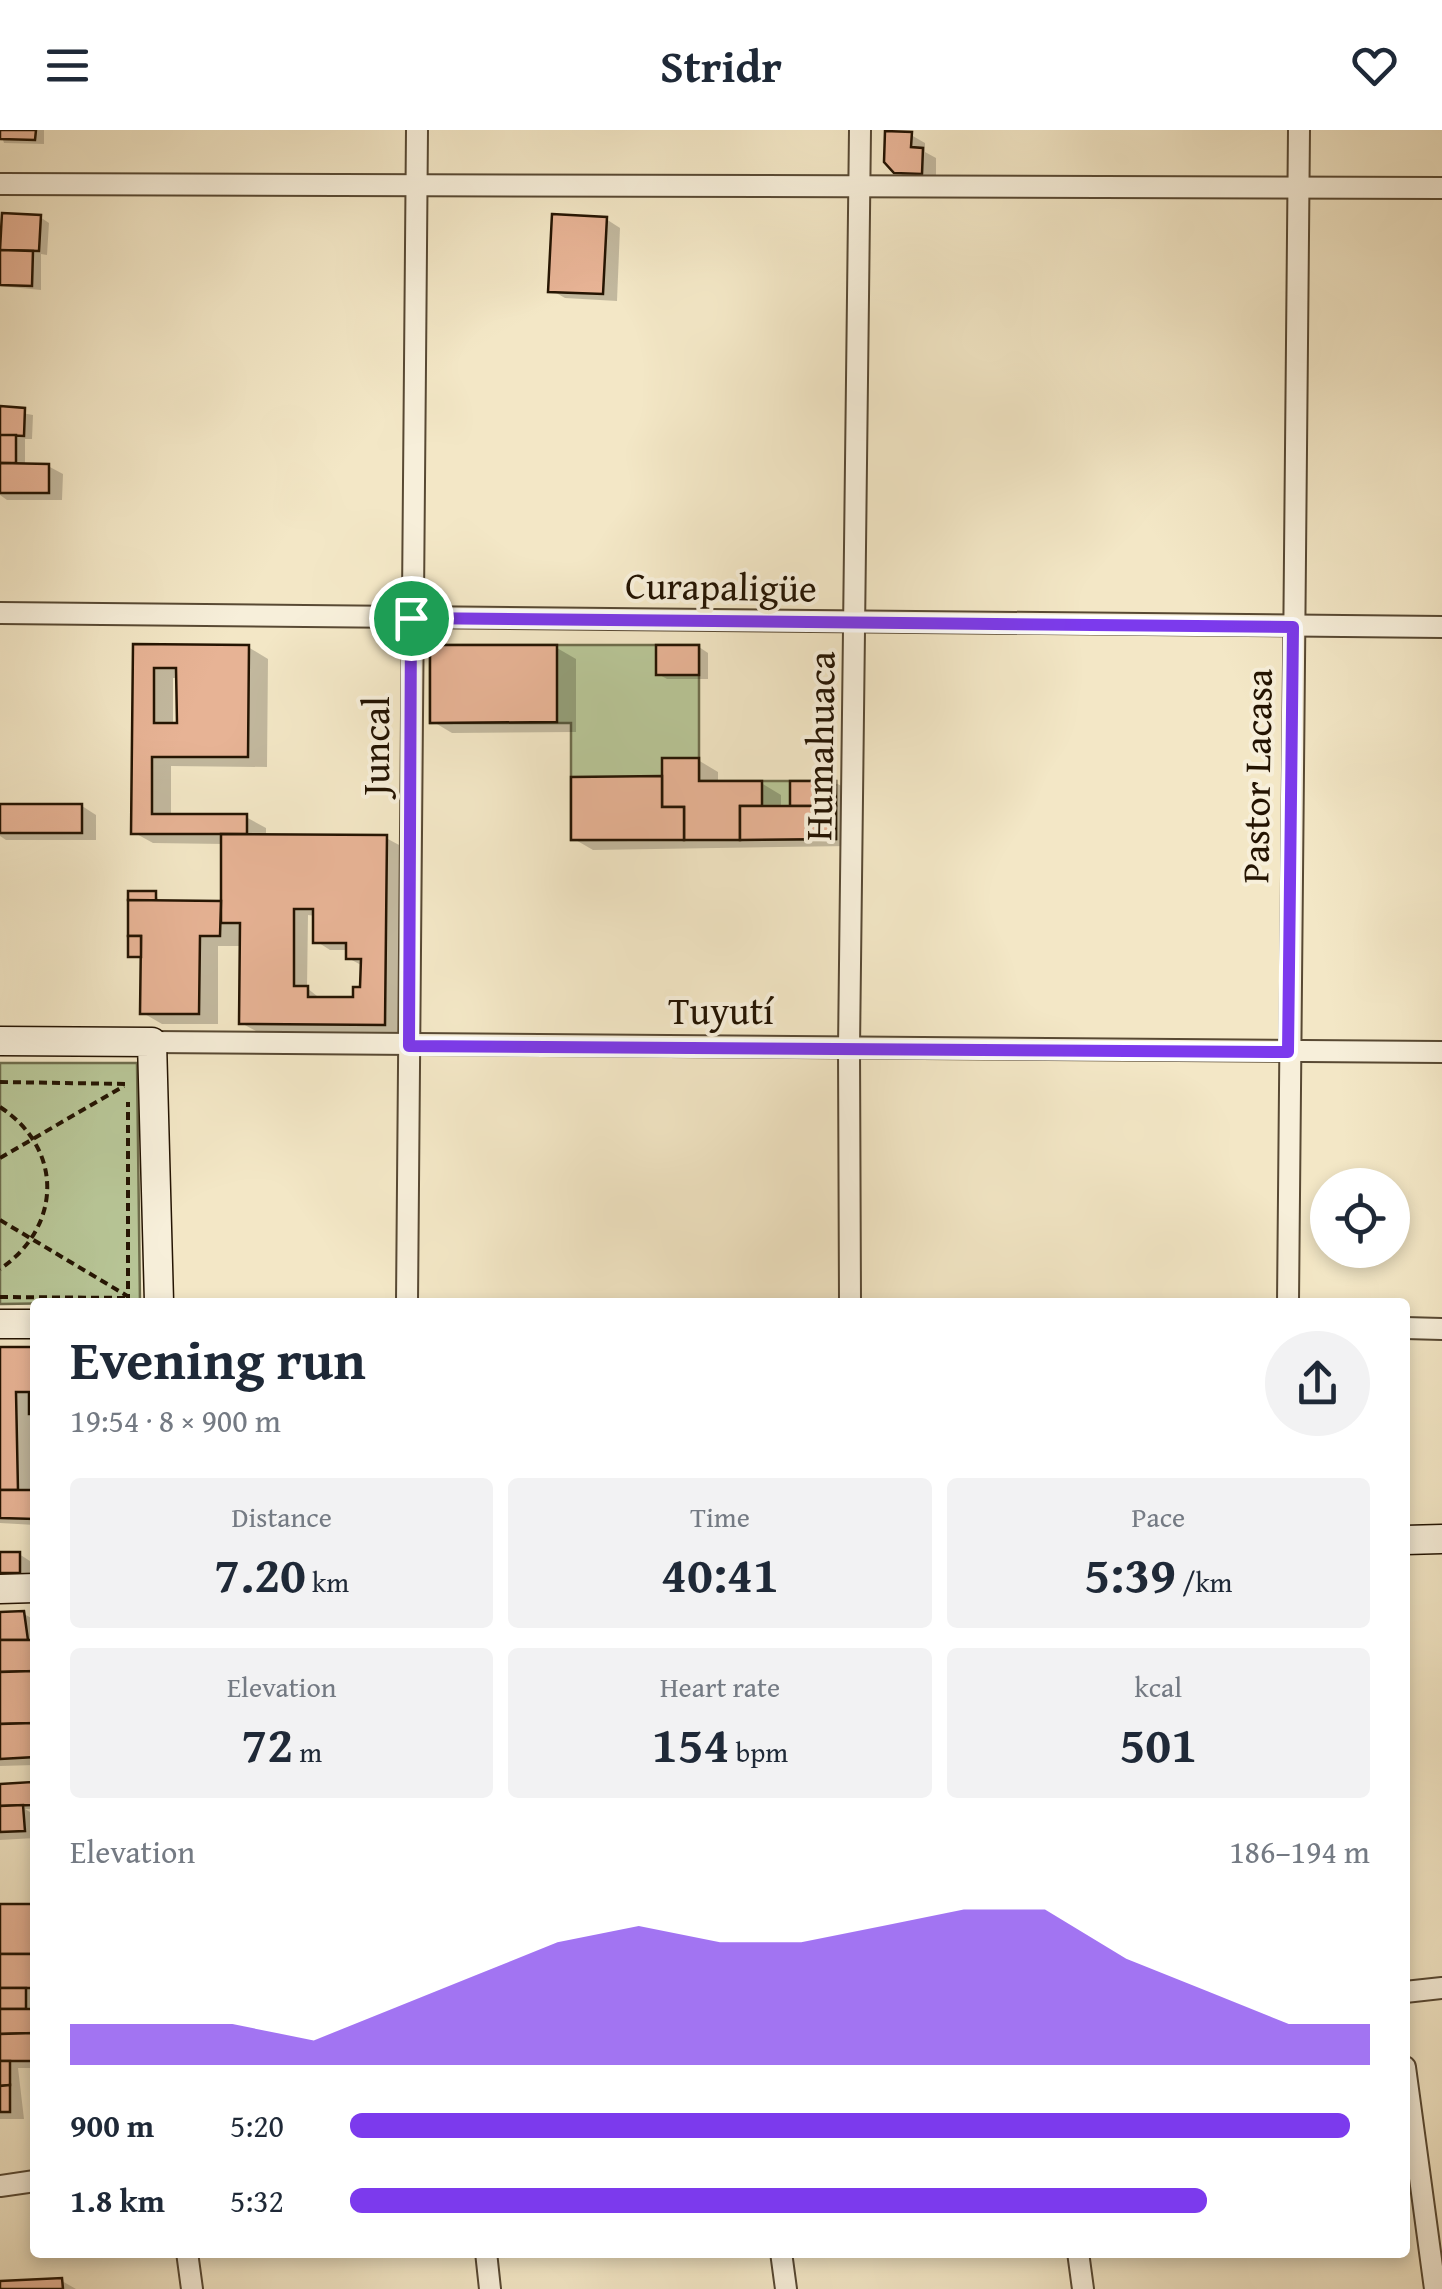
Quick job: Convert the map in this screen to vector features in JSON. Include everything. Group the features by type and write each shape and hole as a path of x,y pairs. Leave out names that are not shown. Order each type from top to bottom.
{"street":[{"name":"Juncal","path":"407,1298 417,130"},
{"name":"Humahuaca","path":"850,1298 849,1048 860,130"},
{"name":"Pastor Lacasa","path":"1288,1298 1299,130"},
{"path":"0,184 1442,188"},
{"name":"Curapaligüe","path":"0,614 1442,626"},
{"name":"Tuyutí","path":"0,1040 1442,1052"},
{"path":"140,1042 159,1298"},
{"path":"0,1324 30,1324"},
{"path":"1410,1328 1442,1329"},
{"path":"1410,1540 1442,1539"},
{"path":"0,1590 30,1588"},
{"path":"1410,1991 1442,1988"},
{"path":"1410,2104 1435,2289"},
{"path":"0,2186 30,2182"},
{"path":"188,2258 192,2289"},
{"path":"487,2258 490,2289"},
{"path":"782,2258 786,2289"},
{"path":"1079,2258 1083,2289"}],"path":[{"path":"128,1298 140,1042"},
{"path":"0,1082 141,1084"},
{"path":"0,1158 141,1084"},
{"path":"0,1108 34,1139 44,1158 50,1192 46,1216 33,1240 0,1269"},
{"path":"0,1220 125,1298"},
{"path":"0,1297 43,1298"}],"green space":[{"path":"430,645 699,645 699,781 836,781 836,839 571,840 571,723 430,723"},
{"path":"0,1063 137,1063 140,1298 30,1298 30,1304 0,1304"}],"building":[{"path":"0,130 36,130 35,140 0,139"},
{"path":"885,131 912,132 911,147 923,148 922,174 894,173 884,162"},
{"path":"2,213 41,215 39,251 0,250"},
{"path":"552,214 607,217 603,294 548,292"},
{"path":"0,250 33,251 32,286 0,285"},
{"path":"0,406 25,408 24,436 0,435"},
{"path":"0,435 16,435 16,463 0,463"},
{"path":"0,463 49,464 49,493 0,493"},
{"path":"133,644 249,645 248,757 152,757 152,814 247,814 247,834 131,834","holes":["154,668 176,668 177,723 154,723"]},
{"path":"430,645 557,645 557,722 430,723"},
{"path":"656,645 699,645 699,675 656,675"},
{"path":"662,758 699,758 699,781 762,781 762,806 740,806 740,840 684,840 684,807 662,807"},
{"path":"662,776 662,807 684,807 684,840 571,840 571,777"},
{"path":"790,781 836,781 836,806 790,806"},
{"path":"0,804 82,804 82,833 0,833"},
{"path":"740,806 836,806 836,839 740,840"},
{"path":"221,834 387,835 385,1025 239,1024 240,923 221,923","holes":["294,909 313,909 313,943 346,943 346,959 361,959 360,987 353,987 353,997 308,997 308,986 294,986"]},
{"path":"128,891 156,891 156,901 128,900"},
{"path":"128,900 221,901 220,936 200,936 199,1014 140,1014 141,936 128,936"},
{"path":"128,936 141,936 141,957 128,957"},
{"path":"0,1347 30,1347 30,1414 29,1392 16,1392 18,1490 0,1490"},
{"path":"0,1490 30,1490 30,1519 0,1518"},
{"path":"0,1552 20,1552 20,1573 0,1573"},
{"path":"24,1611 28,1640 0,1640 0,1612"},
{"path":"0,1640 30,1640 30,1671 0,1672"},
{"path":"30,1671 30,1723 0,1724 0,1672"},
{"path":"30,1723 30,1757 0,1759 0,1724"},
{"path":"30,1782 30,1805 0,1806 0,1784"},
{"path":"23,1805 25,1831 0,1832 0,1806"},
{"path":"0,1904 30,1904 30,1954 0,1954"},
{"path":"0,1954 30,1954 30,1988 0,1988"},
{"path":"0,1988 26,1988 26,2009 0,2009"},
{"path":"0,2009 30,2009 30,2033 0,2034"},
{"path":"30,2033 30,2061 0,2061 0,2034"},
{"path":"0,2061 10,2061 10,2085 0,2086"},
{"path":"10,2085 10,2112 0,2112 0,2086"},
{"path":"62,2278 63,2289 0,2289 0,2281"}],"route":[{"path":"411,618 1293,627 1288,1052 409,1046 411,618"}]}
